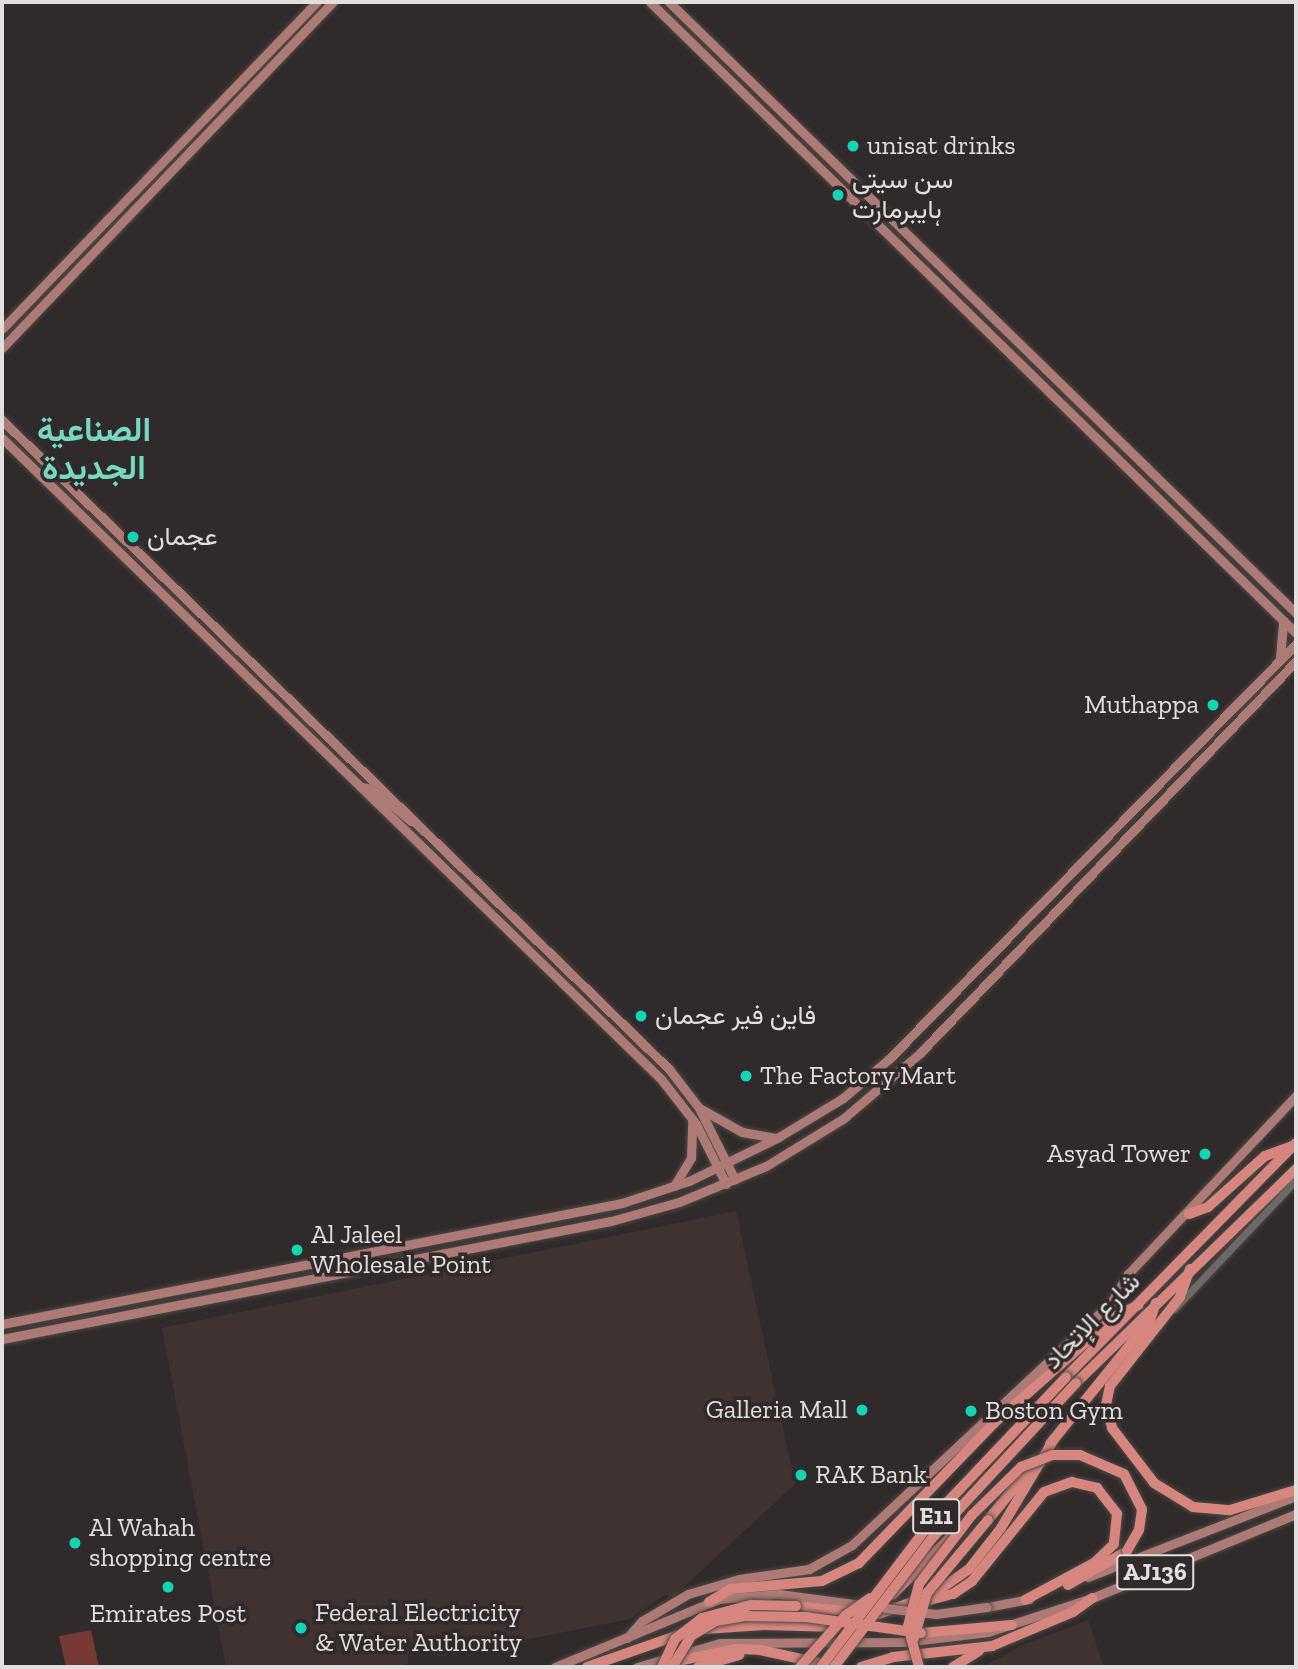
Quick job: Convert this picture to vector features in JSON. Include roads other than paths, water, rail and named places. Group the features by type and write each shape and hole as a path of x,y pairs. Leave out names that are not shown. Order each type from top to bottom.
{"highway":[{"path":"1189,1214 1208,1207 1258,1160 1295,1145"},
{"name":"شارع الإتحاد","path":"835,1667 940,1510 1066,1377 1295,1145"},
{"name":"شارع الإتحاد","path":"821,1667 956,1510 1076,1383 1156,1302 1296,1169"},
{"path":"1190,1269 1183,1292 1111,1386 1106,1405 1112,1428 1154,1483 1193,1507 1230,1510 1296,1490"},
{"path":"913,1646 926,1593 1150,1320 1156,1302"},
{"path":"709,1602 731,1589 822,1581 850,1569 868,1556 1005,1413 1116,1316 1139,1305"},
{"path":"919,1601 951,1584 981,1558 1054,1439"},
{"path":"800,1667 846,1615 895,1593 1021,1467 1053,1455 1080,1455 1116,1468 1136,1489 1142,1516 1127,1551 1068,1584"},
{"path":"587,1667 696,1630 734,1625 838,1628 919,1601 953,1594 972,1581 1052,1487 1072,1482 1097,1488 1117,1514 1117,1533 1108,1552 1025,1600"},
{"path":"919,1667 909,1619 919,1584 963,1525"},
{"path":"953,1667 992,1646 1073,1612 1092,1598"},
{"path":"661,1667 675,1639 702,1618 751,1605 796,1606 850,1612 880,1601"},
{"path":"672,1667 681,1646 703,1627 746,1615 807,1617 921,1633 1012,1625"},
{"path":"861,1667 893,1657 992,1646"},
{"path":"661,1667 714,1651 760,1650 835,1667"},
{"path":"698,1667 713,1659 760,1650"}],"main road":[{"path":"2,329 317,2"},
{"path":"2,348 215,122 333,2"},
{"path":"650,2 1131,467 1296,632"},
{"path":"669,2 1292,605 1296,613"},
{"path":"254,84 249,78 264,57"},
{"path":"215,122 230,104 222,98"},
{"path":"754,102 763,101 799,130"},
{"path":"2,420 669,1069 699,1108 731,1182"},
{"path":"2,438 661,1079 691,1116 723,1165"},
{"path":"1131,467 1167,497 1180,497"},
{"path":"1278,663 1285,642 1283,619"},
{"path":"195,626 229,655 243,654"},
{"path":"2,1324 352,1254 591,1210 673,1188 777,1138 842,1098 889,1059 1296,644"},
{"path":"2,1339 611,1221 731,1182 825,1131 898,1074 1286,671 1296,664"},
{"path":"361,787 373,789 404,818 416,821"},
{"path":"627,1638 642,1621 688,1594 740,1579 809,1569 844,1551 1107,1307 1128,1275 1189,1214 1296,1096"},
{"path":"699,1108 742,1132 777,1138"},
{"path":"673,1188 693,1152 691,1116"},
{"path":"278,1284 344,1265 352,1254"},
{"name":"AJ136","path":"555,1667 709,1602 779,1594 880,1601 936,1614 1025,1600 1296,1496"},
{"name":"AJ136","path":"637,1667 685,1649 720,1643 946,1639 1012,1625 1092,1598 1296,1514"}],"street":[{"path":"1167,1313 1184,1301 1296,1180"}],"place":[{"name":"unisat drinks","path":"853,146"},
{"name":"سن سیتی ہایبرمارت","path":"838,195"},
{"name":"عجمان","path":"133,537"},
{"name":"Muthappa","path":"1213,705"},
{"name":"فاين فير عجمان","path":"641,1016"},
{"name":"The Factory Mart","path":"746,1076"},
{"name":"Asyad Tower","path":"1205,1154"},
{"name":"Al Jaleel Wholesale Point","path":"297,1250"},
{"name":"Galleria Mall","path":"862,1410"},
{"name":"Boston Gym","path":"971,1411"},
{"name":"RAK Bank","path":"801,1475"},
{"name":"Al Wahah shopping centre","path":"75,1543"},
{"name":"Emirates Post","path":"168,1587"},
{"name":"Federal Electricity & Water Authority","path":"301,1628"}],"district":[{"name":"الصناعية الجديدة","path":"94,449"}]}
